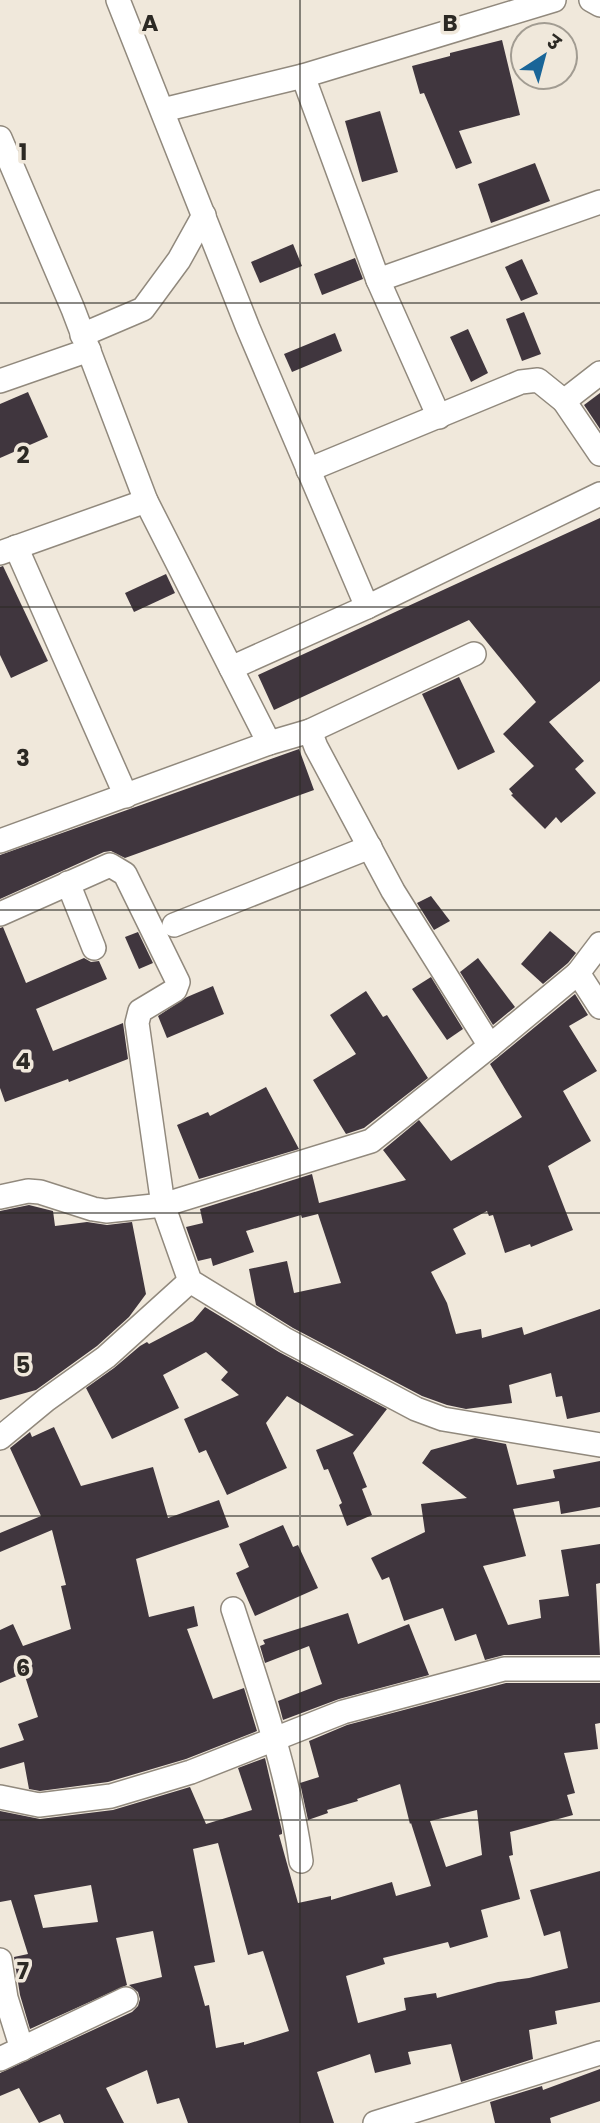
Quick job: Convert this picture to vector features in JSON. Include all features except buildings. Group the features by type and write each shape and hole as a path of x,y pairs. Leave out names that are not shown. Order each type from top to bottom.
{"street":[{"path":"118,0 248,328 367,607"},
{"path":"163,110 303,76 554,0"},
{"path":"591,0 600,5"},
{"path":"303,76 378,280 439,417"},
{"path":"0,138 85,343 146,501 269,743"},
{"path":"378,280 600,202"},
{"path":"0,381 85,343 143,309 179,260 204,215"},
{"path":"564,401 600,373"},
{"path":"309,470 522,382 538,380 564,401 600,454"},
{"path":"231,668 367,607 600,494"},
{"path":"126,796 8,550 146,501"},
{"path":"0,841 269,743 310,731 474,654"},
{"path":"310,731 393,891 490,1046"},
{"path":"174,925 370,847"},
{"path":"0,914 110,865 125,874 178,982 175,990 140,1011 137,1023 163,1205 190,1281 286,1340 416,1409 443,1419 600,1445"},
{"path":"68,883 94,948"},
{"path":"0,1197 28,1191 40,1192 106,1211 163,1205 371,1141 578,973 600,944"},
{"path":"578,973 600,1007"},
{"path":"0,1438 46,1400 106,1357 190,1281"},
{"path":"233,1609 275,1739 295,1816 300,1861"},
{"path":"0,1797 38,1805 111,1796 191,1772 343,1712 504,1669 600,1669"},
{"path":"0,1960 6,1998 22,2049"},
{"path":"0,2059 126,1999"},
{"path":"375,2123 600,2053"}]}
